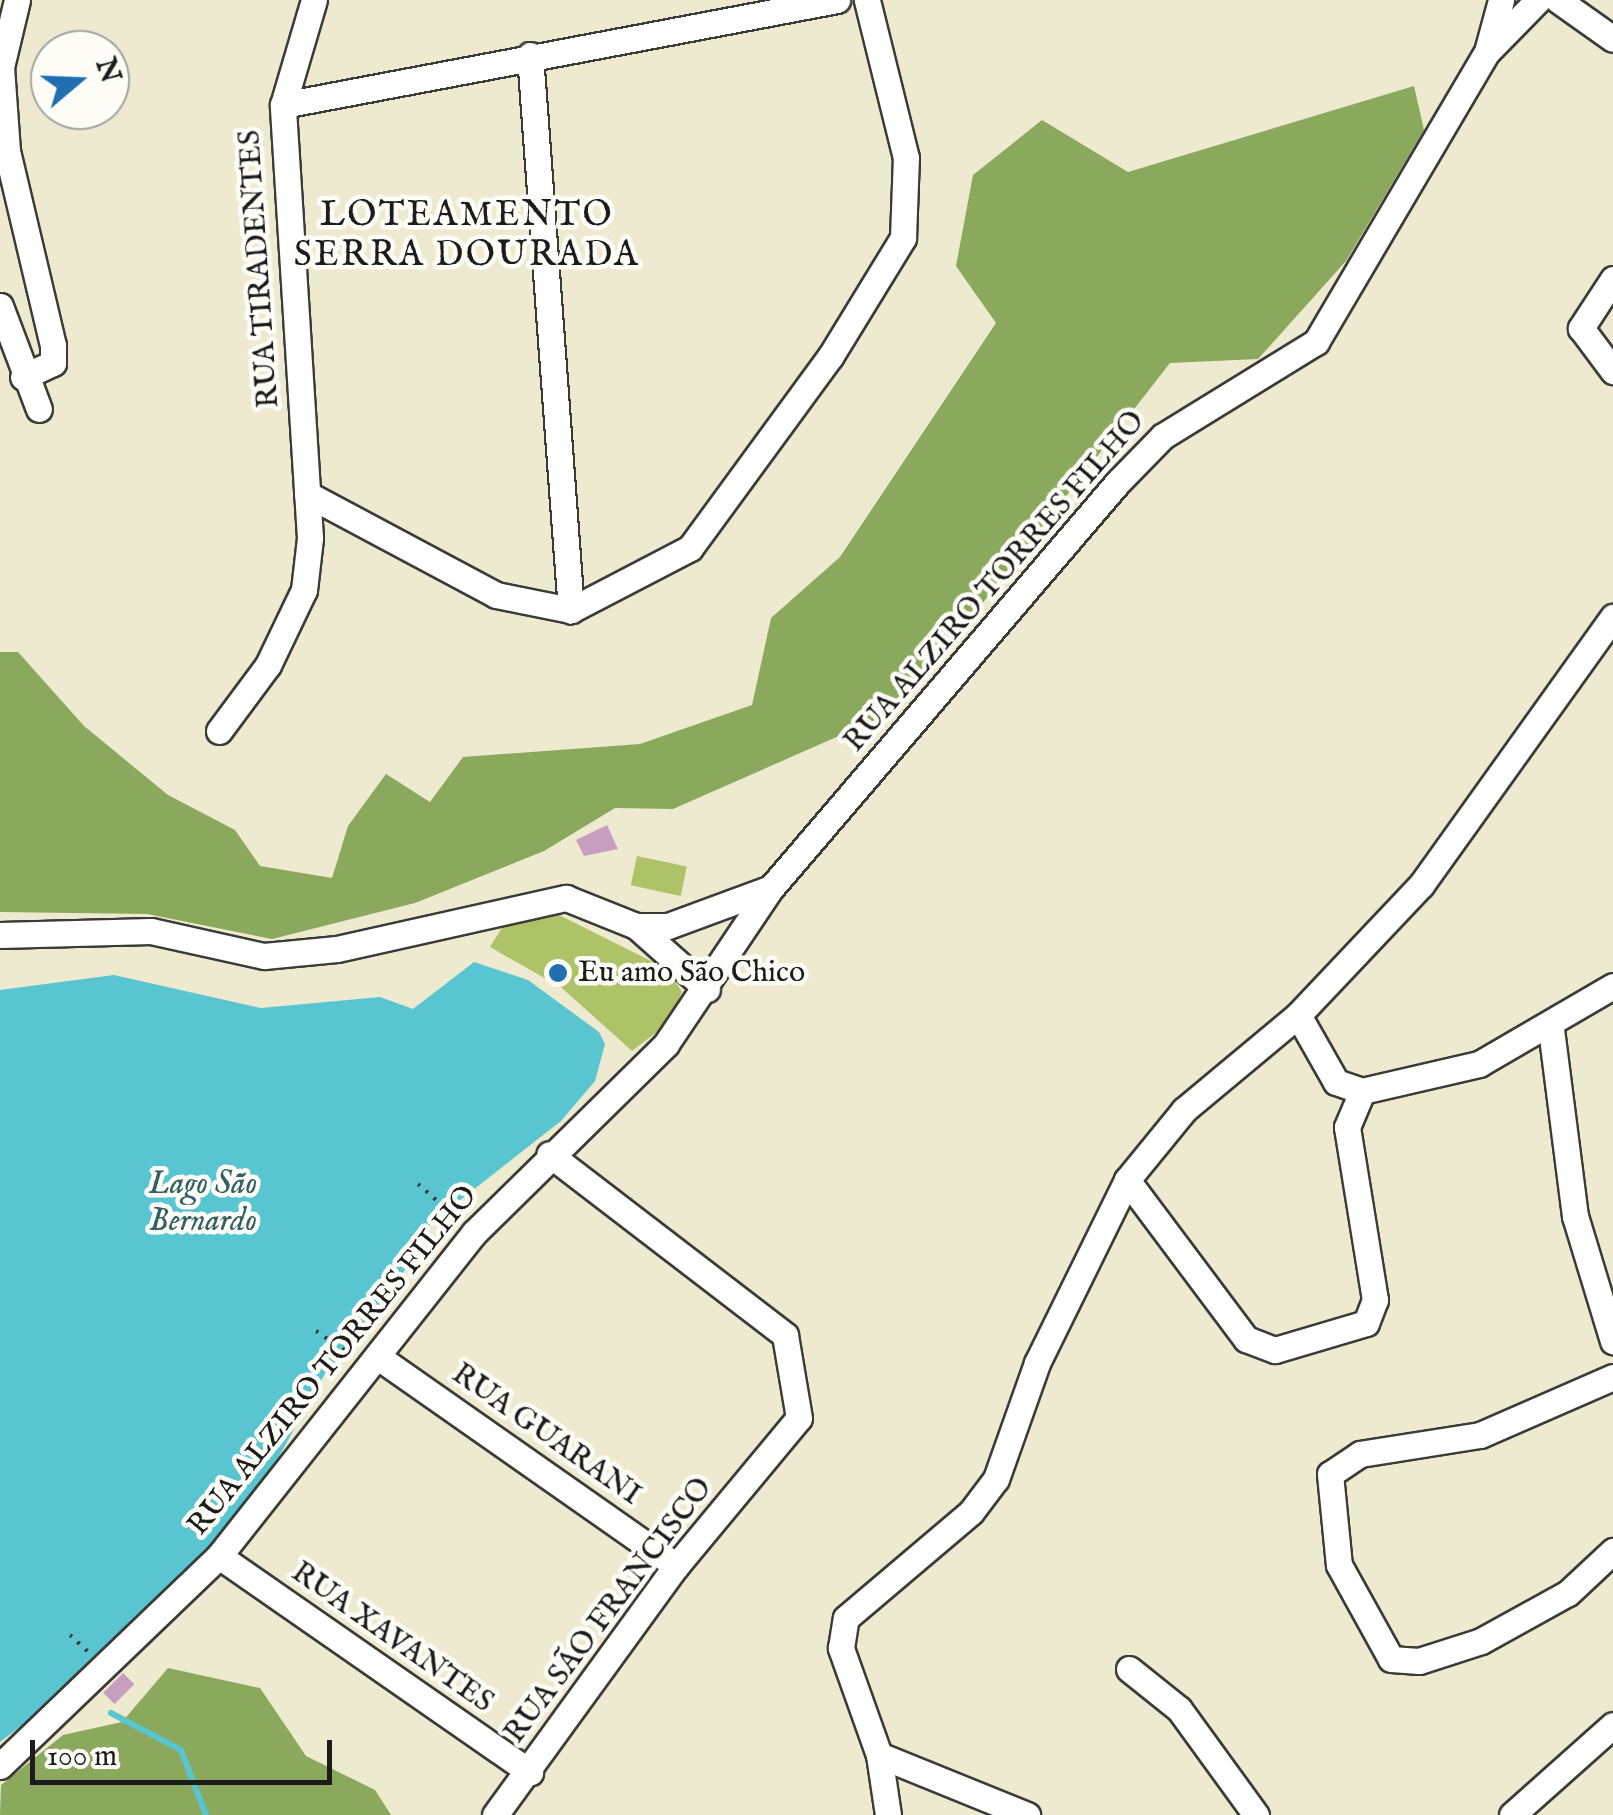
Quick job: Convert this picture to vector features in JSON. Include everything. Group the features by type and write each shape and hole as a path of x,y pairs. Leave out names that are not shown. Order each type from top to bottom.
{"street":[{"path":"16,0 1,68 7,151 54,345 53,363 22,377"},
{"name":"RUA TIRADENTES","path":"218,731 268,665 304,590 310,538 282,105 314,0"},
{"path":"282,105 530,54 837,0"},
{"path":"306,494 496,595 571,610 690,548 830,357 903,238 906,158 867,0"},
{"name":"RUA ALZIRO TORRES FILHO","path":"1488,52 1500,0"},
{"name":"RUA ALZIRO TORRES FILHO","path":"0,1766 219,1556 474,1233 548,1154 666,1044 707,989 770,888 1163,436 1316,342 1488,52 1538,0"},
{"path":"1558,0 1609,36"},
{"path":"1588,0 1609,36"},
{"path":"530,54 571,610"},
{"path":"1613,278 1581,328 1613,371"},
{"path":"0,306 22,377 39,409"},
{"path":"888,1815 880,1754 841,1648 846,1618 971,1512 996,1479 1037,1362 1126,1180 1184,1110 1298,1015 1421,885 1613,617"},
{"path":"636,926 668,926 770,888"},
{"path":"0,936 150,931 264,956 337,950 566,898 636,926 707,989"},
{"path":"1298,1015 1336,1082 1362,1091 1479,1064 1551,1029 1613,986"},
{"path":"1551,1029 1574,1216 1611,1330"},
{"path":"1126,1180 1246,1338 1274,1350 1366,1323 1376,1300 1347,1127 1362,1091"},
{"name":"RUA SÃO FRANCISCO","path":"495,1815 530,1772 676,1566 799,1418 794,1360 785,1335 548,1154"},
{"name":"RUA GUARANI","path":"378,1357 676,1566"},
{"path":"1613,1377 1480,1435 1360,1454 1330,1474 1340,1565 1391,1659 1419,1661 1481,1642 1568,1592 1613,1551"},
{"name":"RUA XAVANTES","path":"219,1556 530,1772"},
{"path":"1130,1669 1178,1709 1256,1815"},
{"path":"1512,1815 1613,1725"},
{"path":"880,1754 1027,1815"}],"path":[{"path":"418,1184 474,1233"},
{"path":"316,1332 338,1352 378,1357"},
{"path":"70,1635 88,1652"}],"green space":[{"path":"1414,86 1424,130 1346,261 1258,359 1170,363 900,709 673,809 615,808 544,851 415,903 272,939 147,914 0,912 0,652 18,652 84,726 168,795 235,830 260,866 332,878 348,826 386,774 430,802 463,757 640,744 752,705 771,618 840,557 996,323 956,266 973,175 1042,120 1128,172"},
{"path":"637,856 687,867 681,896 631,885"},
{"path":"557,914 667,969 682,992 667,1024 632,1051 562,988 490,947 506,921"},
{"path":"168,1668 260,1688 306,1756 375,1790 391,1815 0,1815 1,1785 63,1735 122,1722"}],"water":[{"name":"Lago São Bernardo","path":"474,962 528,980 599,1032 605,1044 595,1081 561,1121 431,1223 368,1336 327,1370 257,1496 187,1579 78,1683 0,1742 0,990 114,975 261,1008 380,997 413,1009"}],"building":[{"path":"607,825 618,849 584,856 576,840"},
{"path":"123,1673 134,1684 115,1704 103,1693"}],"waterway":[{"path":"111,1713 181,1750 206,1815"}],"place":[{"name":"Eu amo São Chico","path":"558,973"}],"district":[{"name":"LOTEAMENTO SERRA DOURADA","path":"467,236"}]}
